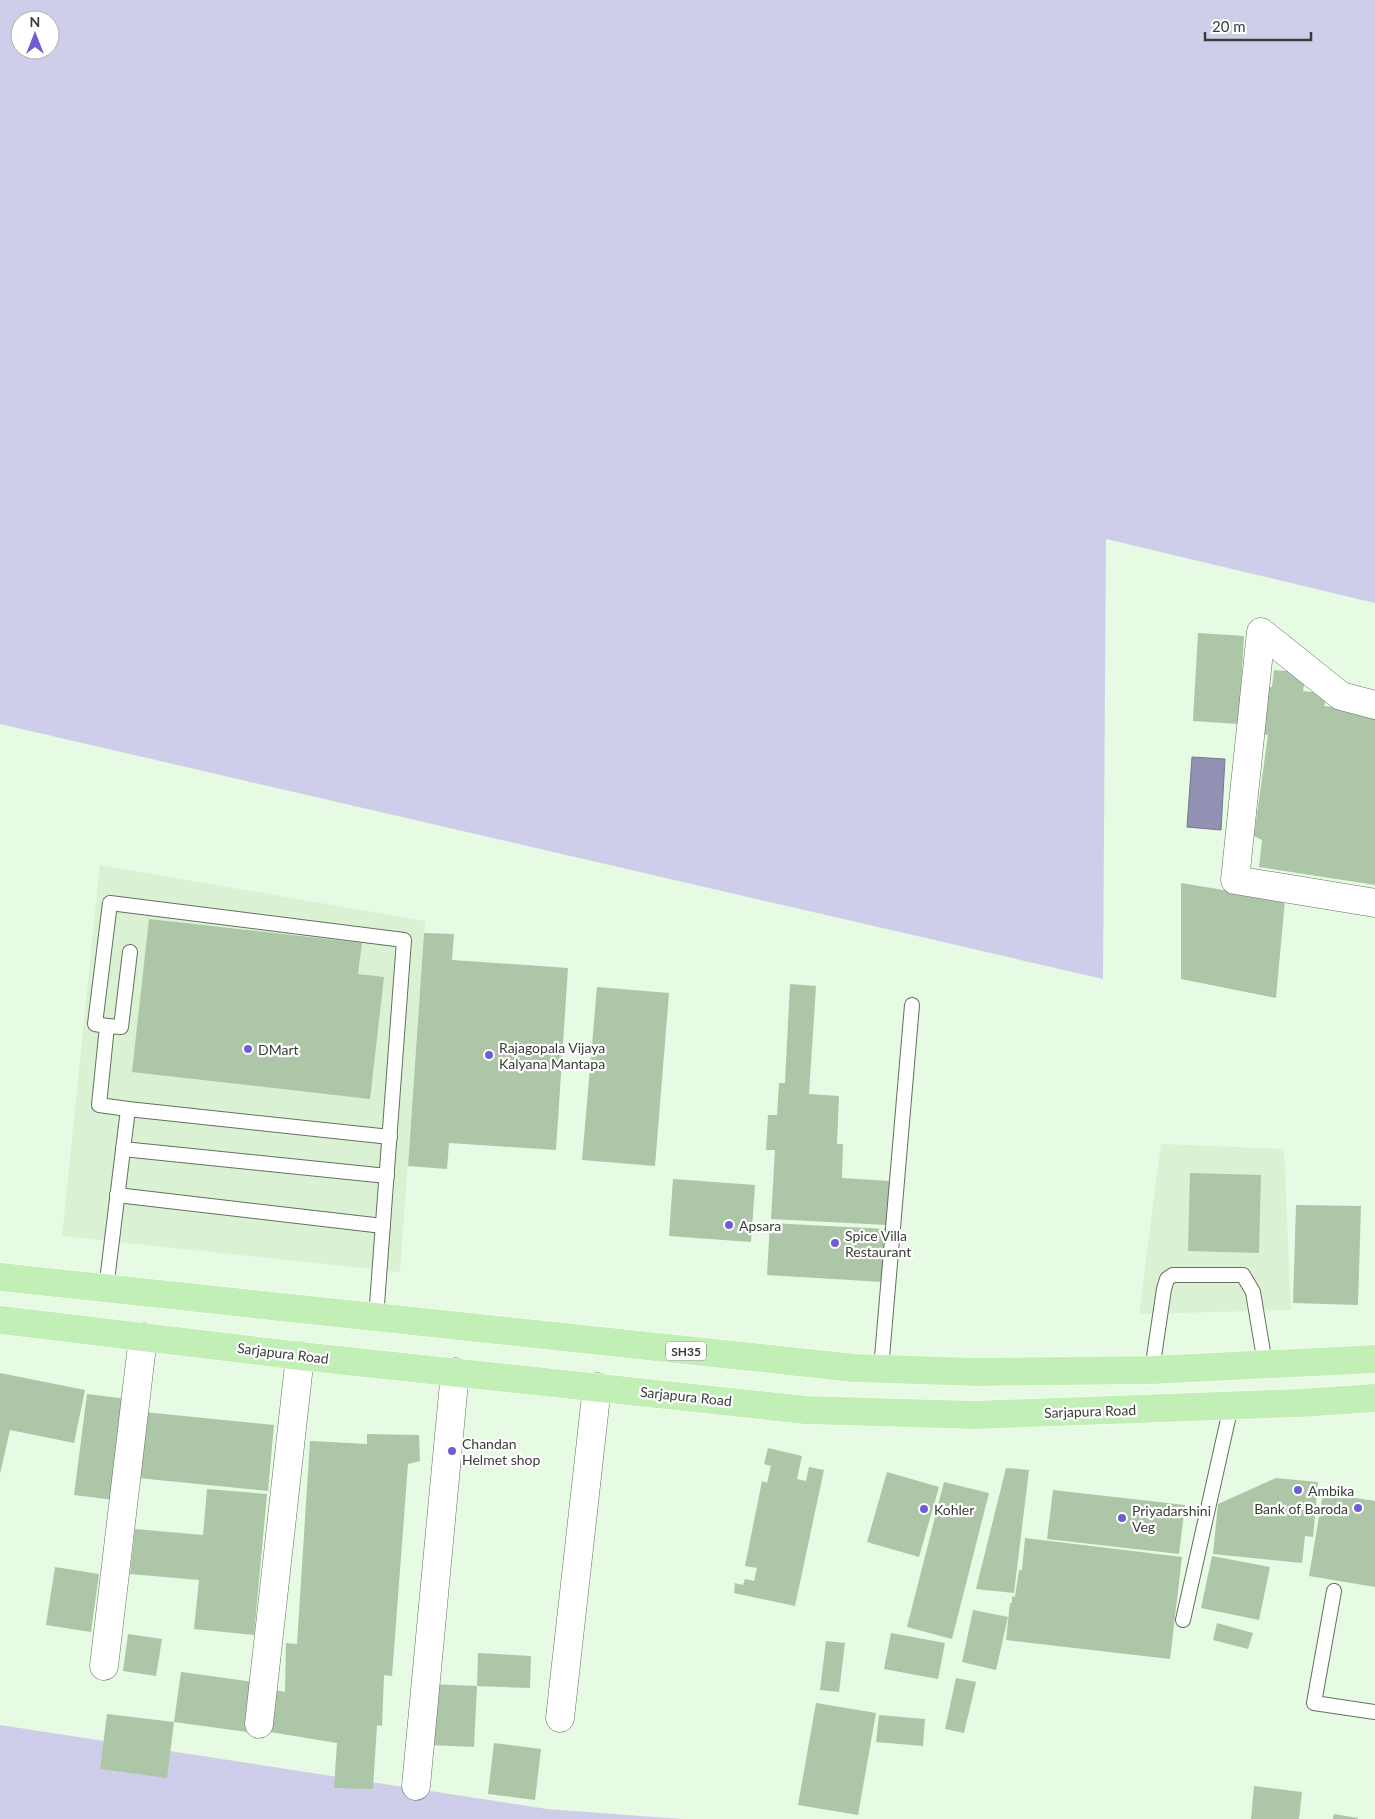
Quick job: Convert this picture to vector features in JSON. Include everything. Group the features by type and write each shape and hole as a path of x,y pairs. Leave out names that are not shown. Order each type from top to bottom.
{"main road":[{"name":"SH35","path":"0,1277 854,1368 977,1372 1152,1370 1375,1359"},
{"path":"196,1342 202,1300"},
{"name":"Sarjapura Road","path":"0,1320 196,1342 300,1356 806,1410 974,1416 1231,1406 1375,1398"},
{"path":"1265,1364 1269,1404"},
{"path":"974,1416 977,1372"}],"street":[{"path":"1375,704 1342,696 1261,632 1235,880 1375,903"},
{"path":"104,1666 143,1337"},
{"path":"259,1724 300,1356"},
{"path":"416,1786 455,1372"},
{"path":"560,1718 597,1387"}],"lane":[{"path":"130,952 121,1027 95,1024 110,902 404,940 376,1318"},
{"path":"881,1369 912,1005"},
{"path":"107,1026 99,1105 390,1137"},
{"path":"106,1289 128,1109"},
{"path":"123,1149 387,1176"},
{"path":"117,1195 383,1226"},
{"path":"1152,1370 1164,1289 1167,1280 1173,1275 1243,1275 1252,1292 1265,1364"},
{"path":"1183,1620 1231,1406"},
{"path":"1334,1591 1314,1703 1375,1712"}],"shaded area":[{"path":"0,0 1375,0 1375,603 1106,539 1103,979 0,724"},
{"path":"1192,757 1225,759 1221,830 1187,827"},
{"name":"DMart","path":"100,865 425,921 400,1272 62,1236"},
{"path":"1161,1144 1284,1149 1291,1310 1139,1314"},
{"path":"0,1725 547,1809 682,1819 0,1819"}],"building":[{"path":"1198,633 1244,636 1239,724 1193,721"},
{"path":"1274,670 1299,672 1305,679 1303,691 1329,694 1324,706 1375,713 1375,885 1259,867 1262,840 1254,836 1268,735 1260,734 1263,686 1272,687"},
{"path":"1181,883 1285,900 1276,998 1181,979"},
{"path":"149,919 362,943 358,974 384,977 370,1099 132,1072"},
{"name":"Rajagopala Vijaya Kalyana Mantapa","path":"424,933 454,934 452,960 568,968 556,1150 449,1143 447,1169 408,1166"},
{"path":"790,984 816,986 809,1094 839,1096 837,1144 843,1144 842,1178 890,1181 887,1225 771,1219 775,1150 766,1150 768,1115 777,1115 779,1083 785,1083"},
{"path":"597,987 669,993 655,1166 582,1160"},
{"path":"1190,1173 1261,1175 1259,1253 1188,1251"},
{"path":"673,1179 755,1185 751,1242 669,1236"},
{"path":"1296,1205 1361,1206 1358,1305 1293,1303"},
{"path":"770,1223 886,1229 883,1282 767,1275"},
{"path":"0,1373 85,1390 74,1443 10,1430 0,1474"},
{"path":"87,1394 128,1399 114,1500 74,1495"},
{"path":"144,1412 274,1425 268,1491 138,1478"},
{"path":"367,1434 419,1435 420,1461 408,1464 392,1676 384,1675 382,1726 377,1725 373,1789 334,1788 337,1743 270,1732 275,1690 285,1692 286,1643 297,1644 310,1441 367,1444"},
{"path":"768,1448 802,1456 797,1479 806,1481 809,1467 824,1470 795,1606 734,1593 735,1583 743,1585 745,1579 754,1581 757,1568 745,1566 762,1481 767,1483 771,1466 764,1464"},
{"path":"1006,1468 1029,1470 1014,1593 976,1589"},
{"path":"887,1472 939,1487 919,1557 867,1542"},
{"path":"1276,1478 1318,1482 1313,1537 1305,1536 1302,1563 1213,1554 1218,1504"},
{"path":"944,1482 989,1493 952,1639 907,1627"},
{"path":"207,1489 267,1494 254,1635 194,1629 199,1580 130,1574 135,1529 203,1535"},
{"path":"1053,1490 1185,1505 1179,1554 1047,1539"},
{"path":"1323,1493 1375,1501 1375,1587 1309,1576"},
{"path":"1025,1538 1182,1557 1170,1659 1006,1640 1010,1603 1012,1603 1012,1596 1015,1597 1019,1570 1022,1570"},
{"path":"1212,1556 1270,1567 1259,1620 1201,1608"},
{"path":"55,1567 99,1574 91,1632 46,1625"},
{"path":"973,1610 1008,1617 996,1670 962,1662"},
{"path":"1217,1623 1253,1633 1248,1649 1213,1640"},
{"path":"891,1633 945,1643 938,1679 884,1669"},
{"path":"128,1634 162,1639 156,1676 123,1671"},
{"path":"826,1641 845,1643 839,1692 820,1690"},
{"path":"478,1653 531,1656 530,1688 477,1686"},
{"path":"181,1672 254,1682 247,1732 174,1722"},
{"path":"956,1678 976,1682 964,1733 945,1729"},
{"path":"431,1684 477,1686 474,1747 428,1745"},
{"path":"816,1703 876,1713 858,1815 798,1805"},
{"path":"107,1714 174,1722 167,1778 100,1769"},
{"path":"879,1715 925,1719 923,1746 876,1742"},
{"path":"494,1743 541,1749 535,1800 488,1794"},
{"path":"1254,1786 1302,1792 1299,1819 1251,1819"},
{"path":"1334,1814 1358,1818 1358,1819 1333,1819"}],"place":[{"name":"DMart","path":"248,1049"},
{"name":"Rajagopala Vijaya Kalyana Mantapa","path":"489,1055"},
{"name":"Apsara","path":"729,1225"},
{"name":"Spice Villa Restaurant","path":"835,1243"},
{"name":"Chandan Helmet shop","path":"452,1451"},
{"name":"Ambika","path":"1298,1490"},
{"name":"Bank of Baroda","path":"1358,1508"},
{"name":"Kohler","path":"924,1509"},
{"name":"Priyadarshini Veg","path":"1122,1518"}]}
